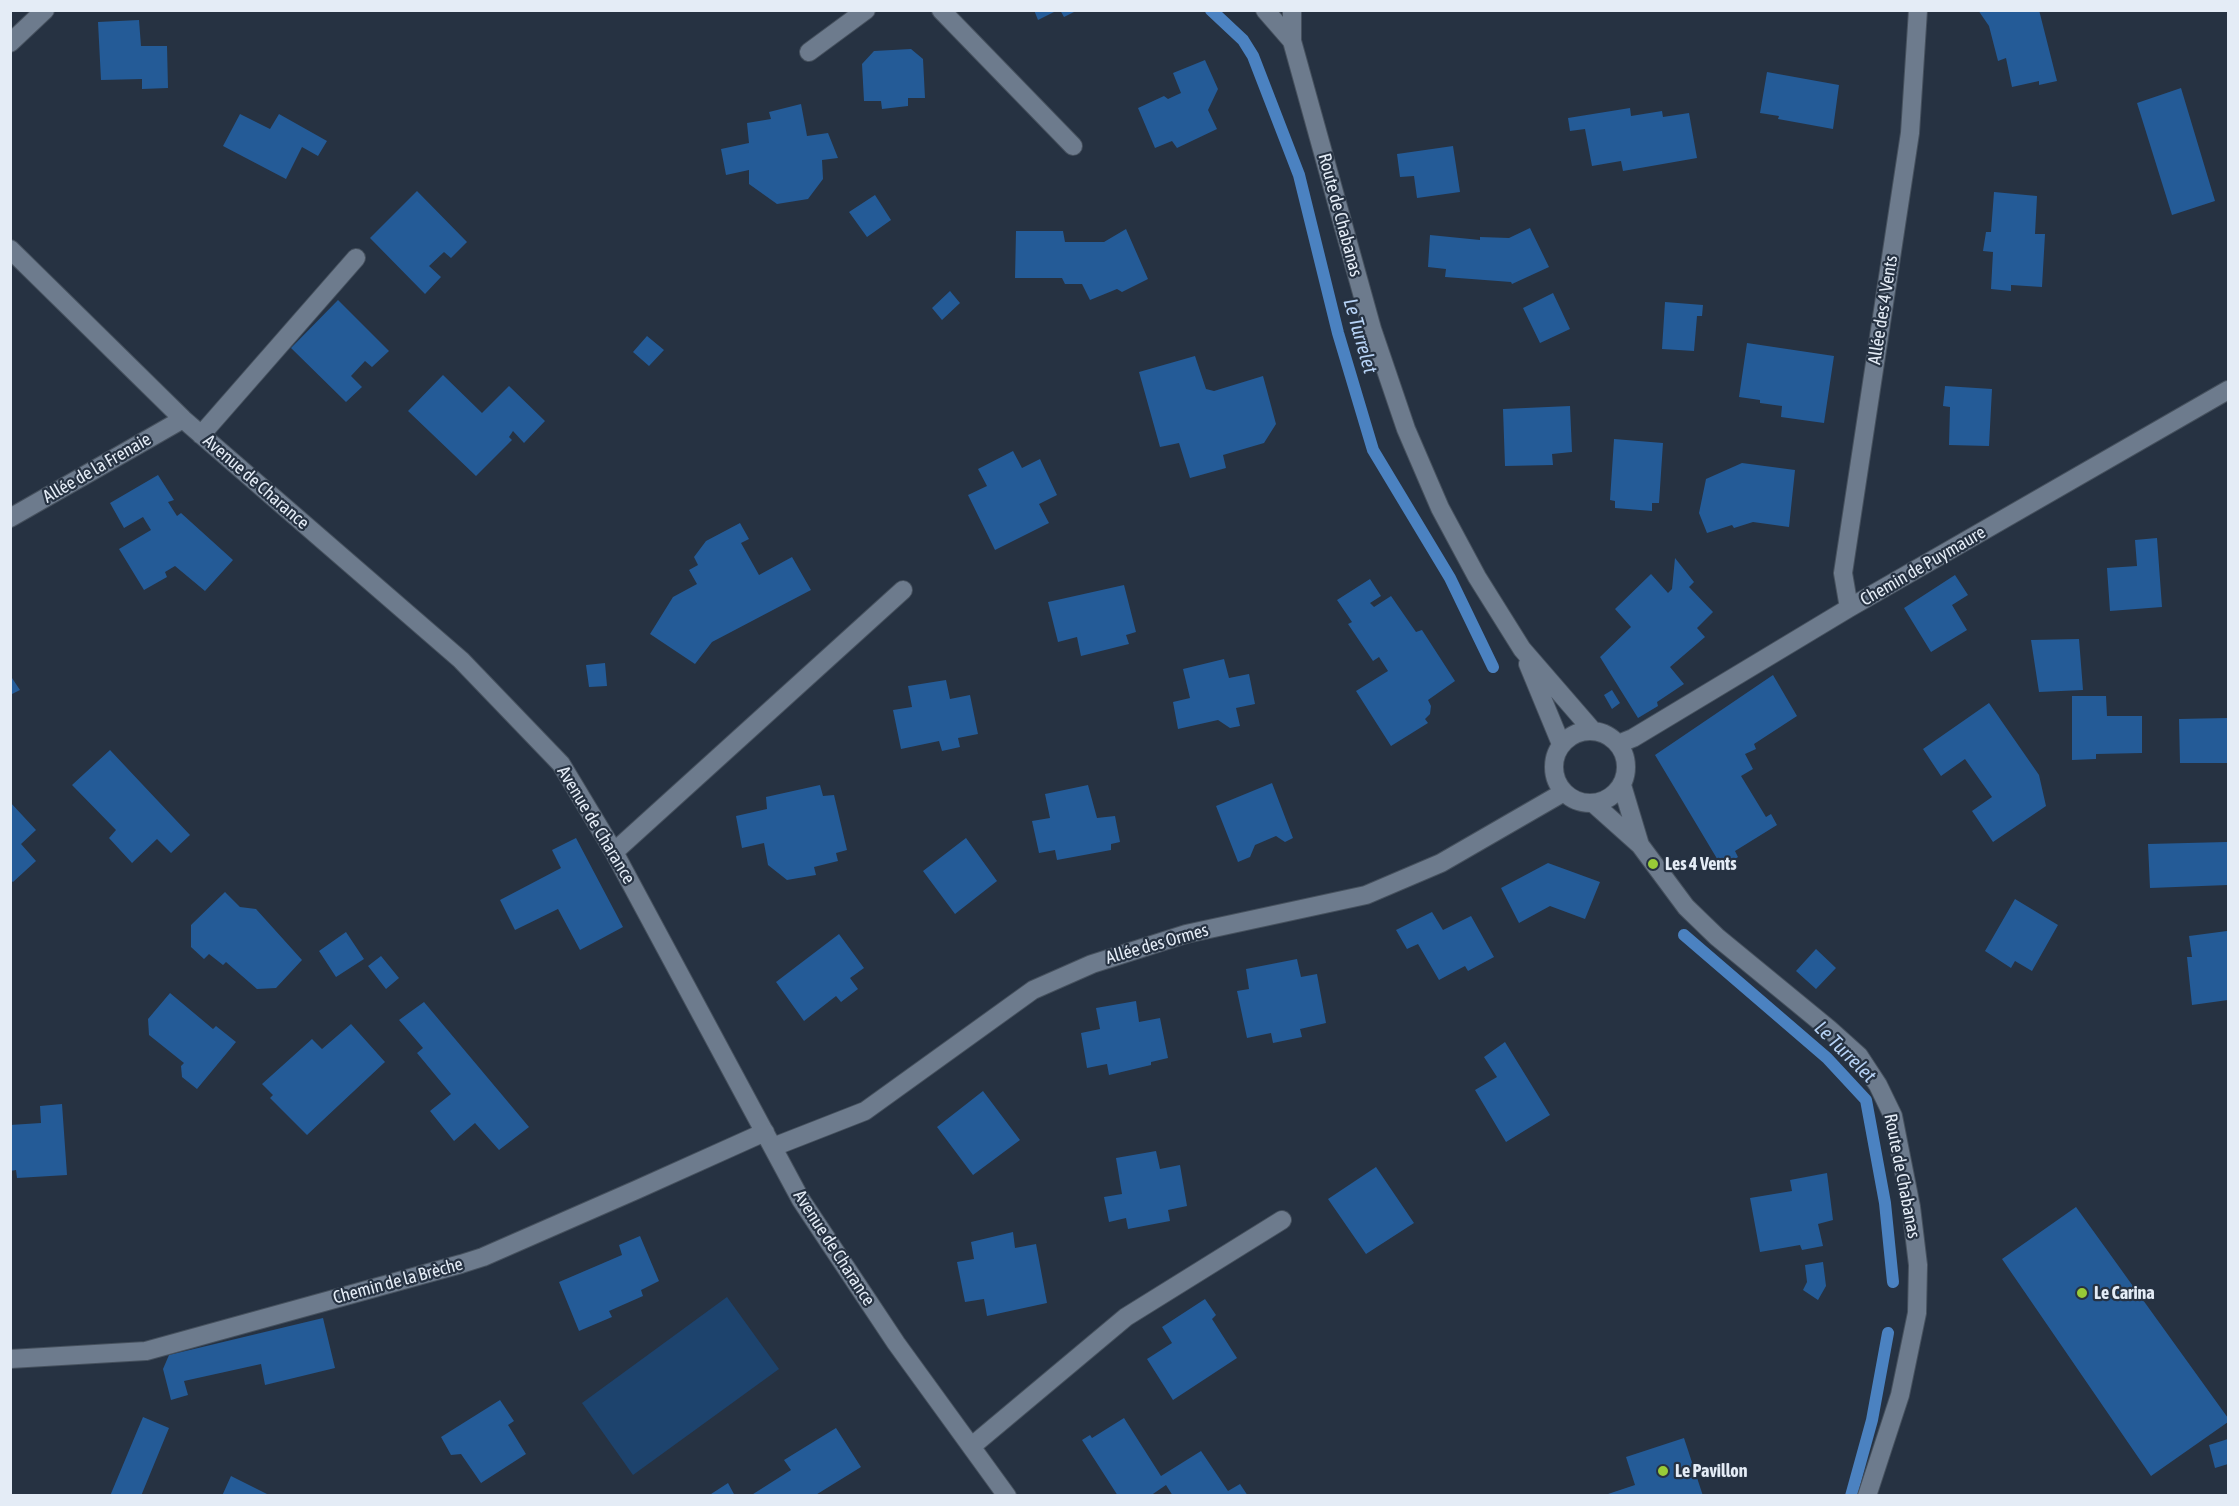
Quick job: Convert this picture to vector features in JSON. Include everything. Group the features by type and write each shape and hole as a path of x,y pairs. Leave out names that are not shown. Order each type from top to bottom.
{"street":[{"path":"10,43 45,10"},
{"path":"808,52 866,10"},
{"path":"941,10 1073,146"},
{"name":"Route de Chabanas","path":"1265,10 1292,41 1372,329 1406,429 1440,508 1477,577 1522,649 1593,731"},
{"path":"1292,10 1292,41"},
{"name":"Allée des 4 Vents","path":"1849,608 1843,573 1910,133 1918,10"},
{"name":"Avenue de Charance","path":"10,249 183,419 461,660 561,764 614,852 801,1200 890,1334 1007,1496"},
{"path":"201,435 356,258"},
{"name":"Chemin de Puymaure","path":"1618,744 1633,738 1849,608 2229,390"},
{"name":"Allée de la Frenaie","path":"10,518 183,419"},
{"path":"614,852 903,590"},
{"name":"Route de Chabanas","path":"1522,649 1561,744"},
{"path":"1593,731 1604,733 1618,744 1626,761 1626,773 1622,784 1614,794 1605,800 1593,803 1581,802 1564,792 1555,778 1553,767 1555,755 1561,744 1570,736 1593,731"},
{"name":"Route de Chabanas","path":"1622,784 1640,845"},
{"name":"Allée des Ormes","path":"769,1139 865,1111 1033,990 1092,964 1186,934 1366,895 1441,863 1564,792"},
{"name":"Route de Chabanas","path":"1593,803 1640,845 1694,914 1718,937 1858,1056 1878,1084 1893,1116 1911,1207 1918,1265 1917,1312 1900,1395 1867,1496"},
{"name":"Chemin de la Brèche","path":"10,1359 146,1351 461,1264 636,1190 769,1139"},
{"path":"972,1446 1126,1317 1282,1220"}],"shaded area":[{"path":"727,1297 779,1369 633,1475 582,1403"}],"building":[{"path":"1034,10 1058,10 1038,20"},
{"path":"1060,10 1078,10 1064,17"},
{"path":"1978,10 2039,10 2057,81 2039,85 2039,81 2012,87 2006,58 1998,61 1989,26"},
{"path":"139,20 141,46 167,46 168,88 142,89 142,79 101,80 98,22"},
{"path":"911,49 923,59 925,98 908,98 908,106 882,109 881,101 864,101 862,64 874,51"},
{"path":"1205,60 1218,89 1208,110 1217,129 1177,148 1172,141 1155,148 1138,108 1164,96 1168,99 1181,93 1173,73"},
{"path":"1767,72 1839,85 1833,129 1778,119 1779,116 1760,113"},
{"path":"2181,88 2215,201 2172,215 2137,103"},
{"path":"801,104 807,136 828,133 838,158 822,160 823,179 808,199 777,204 749,184 749,170 726,175 721,149 749,143 747,123 771,119 769,112"},
{"path":"1630,108 1631,116 1662,111 1663,117 1689,113 1697,158 1623,171 1621,161 1592,166 1585,129 1570,131 1568,118"},
{"path":"240,114 270,129 279,114 327,141 318,156 302,147 286,179 223,146"},
{"path":"1453,146 1460,192 1417,198 1414,176 1400,177 1397,154"},
{"path":"417,191 467,242 451,258 444,252 429,266 441,277 425,294 370,238"},
{"path":"1994,192 2037,196 2035,234 2045,234 2042,287 2011,285 2011,291 1991,289 1993,252 1983,251 1986,232 1991,232"},
{"path":"875,195 891,220 867,237 849,212"},
{"path":"1530,228 1549,267 1512,284 1511,282 1445,277 1446,269 1428,267 1430,235 1480,240 1480,237 1509,238"},
{"path":"1126,229 1148,279 1122,292 1117,289 1090,300 1082,284 1065,284 1062,278 1015,278 1016,231 1063,231 1065,242 1104,242"},
{"path":"950,291 960,303 942,320 932,308"},
{"path":"1553,293 1570,329 1540,343 1523,308"},
{"path":"338,300 389,351 372,367 365,361 351,376 362,387 346,402 291,348"},
{"path":"1665,302 1703,305 1702,316 1697,316 1694,351 1662,349"},
{"path":"647,336 664,350 649,366 633,352"},
{"path":"1747,343 1834,356 1824,423 1781,417 1782,406 1739,397"},
{"path":"1195,356 1206,389 1214,391 1263,376 1276,424 1264,443 1223,455 1226,468 1190,478 1179,443 1160,447 1139,372"},
{"path":"443,375 482,413 509,386 545,421 524,443 513,431 509,437 512,440 476,476 408,411"},
{"path":"1945,386 1992,389 1989,446 1949,445 1950,407 1943,406"},
{"path":"1570,406 1572,452 1552,454 1553,465 1505,466 1503,409"},
{"path":"1614,439 1663,443 1659,503 1652,503 1652,511 1615,508 1615,501 1610,500"},
{"path":"1013,451 1022,468 1040,459 1057,495 1039,504 1049,523 995,550 968,495 987,486 978,469"},
{"path":"1742,463 1795,470 1789,527 1753,522 1734,528 1732,525 1707,533 1699,513 1706,479"},
{"path":"158,475 174,500 168,502 177,516 181,513 233,560 205,591 175,566 165,572 167,577 144,590 119,549 151,530 143,517 124,528 110,503"},
{"path":"740,523 749,539 741,543 759,575 792,557 811,590 712,642 695,664 650,634 673,597 697,584 689,570 698,565 694,557 706,541"},
{"path":"2157,538 2162,607 2110,611 2107,568 2137,566 2135,540"},
{"path":"1675,558 1694,582 1689,587 1713,612 1697,628 1705,637 1670,667 1684,684 1657,702 1658,706 1638,718 1600,657 1631,627 1615,609 1651,574 1668,593 1672,589"},
{"path":"1955,575 1968,595 1952,605 1967,630 1931,652 1904,608"},
{"path":"1370,579 1381,596 1370,603 1374,607 1391,596 1416,632 1422,630 1455,681 1428,700 1431,706 1430,714 1425,719 1428,723 1391,746 1356,691 1388,671 1379,657 1373,661 1348,624 1352,622 1337,600"},
{"path":"1124,585 1136,632 1126,635 1129,644 1081,656 1077,637 1058,642 1048,602"},
{"path":"2079,639 2083,690 2039,692 2031,640"},
{"path":"1224,659 1229,678 1249,674 1255,704 1236,708 1240,726 1230,728 1218,720 1178,729 1173,702 1190,698 1183,669"},
{"path":"605,663 607,686 589,687 586,665"},
{"path":"10,675 20,690 10,695"},
{"path":"1773,675 1797,716 1754,744 1756,749 1745,754 1753,769 1741,776 1766,817 1771,814 1777,825 1735,851 1738,857 1722,867 1655,755"},
{"path":"946,680 950,699 970,695 978,734 958,738 960,747 942,751 939,741 901,749 893,710 912,707 908,686"},
{"path":"1612,690 1620,703 1612,709 1604,695"},
{"path":"2072,696 2106,696 2107,716 2142,716 2142,753 2096,754 2096,759 2072,760"},
{"path":"1989,703 2039,775 2046,806 1993,842 1972,811 1992,797 1965,759 1941,776 1923,749"},
{"path":"2228,718 2227,763 2180,763 2179,719"},
{"path":"110,750 190,835 171,853 157,839 132,863 109,838 116,830 72,785"},
{"path":"1272,783 1293,838 1285,842 1276,836 1255,845 1250,857 1238,862 1216,806"},
{"path":"820,785 823,796 834,795 847,850 836,853 838,861 814,867 816,875 787,880 768,865 764,843 742,848 736,816 767,809 766,797"},
{"path":"1088,785 1097,818 1115,816 1120,842 1111,844 1111,850 1057,860 1055,850 1039,853 1032,821 1050,818 1045,794"},
{"path":"10,802 36,830 21,844 36,861 13,882 10,880"},
{"path":"576,838 623,927 580,950 558,909 515,930 500,900 561,868 552,850"},
{"path":"966,838 997,881 955,914 923,871"},
{"path":"2227,842 2228,885 2150,888 2148,844"},
{"path":"1548,863 1600,882 1585,919 1550,906 1519,923 1501,888"},
{"path":"225,892 240,907 256,909 302,960 276,988 257,989 226,962 223,965 209,954 204,959 191,947 191,925"},
{"path":"2015,899 2058,925 2032,971 2015,961 2011,968 1985,951"},
{"path":"1432,912 1443,930 1471,916 1494,957 1468,971 1465,966 1439,980 1418,944 1407,949 1396,930"},
{"path":"2227,931 2228,1000 2192,1005 2187,957 2192,957 2189,936"},
{"path":"346,932 364,959 336,977 319,951"},
{"path":"839,934 864,968 850,978 858,989 841,1002 836,996 804,1021 776,982"},
{"path":"1816,949 1836,968 1816,989 1796,971"},
{"path":"381,956 399,978 386,989 368,966"},
{"path":"1297,959 1301,977 1317,974 1326,1023 1300,1029 1302,1037 1273,1043 1271,1033 1247,1038 1237,991 1249,989 1246,969"},
{"path":"170,993 213,1029 216,1026 236,1042 197,1089 182,1077 181,1066 184,1063 149,1035 148,1019"},
{"path":"1136,1001 1139,1022 1160,1018 1168,1058 1151,1062 1151,1065 1109,1075 1107,1064 1087,1068 1081,1033 1100,1029 1096,1008"},
{"path":"424,1002 529,1127 499,1150 475,1123 454,1141 430,1111 451,1094 417,1053 423,1048 399,1020"},
{"path":"351,1024 385,1062 307,1135 270,1098 273,1095 262,1084 312,1039 322,1049"},
{"path":"1505,1042 1550,1115 1506,1142 1475,1090 1497,1077 1484,1057"},
{"path":"983,1091 1020,1140 973,1175 937,1127"},
{"path":"62,1104 67,1175 17,1178 16,1170 10,1171 10,1125 41,1123 40,1106"},
{"path":"1156,1151 1160,1169 1180,1165 1187,1206 1168,1210 1170,1221 1128,1229 1126,1218 1109,1222 1104,1197 1122,1194 1116,1158"},
{"path":"1376,1167 1414,1223 1366,1254 1328,1199"},
{"path":"1827,1173 1833,1220 1818,1224 1823,1246 1802,1250 1800,1245 1760,1252 1750,1198 1792,1191 1790,1180"},
{"name":"Le Carina","path":"2076,1207 2228,1418 2228,1422 2151,1476 2002,1259"},
{"path":"1013,1232 1015,1248 1036,1244 1047,1303 987,1316 984,1299 965,1302 957,1262 974,1259 971,1242"},
{"path":"640,1236 659,1281 641,1290 643,1296 609,1311 612,1317 579,1331 559,1282 622,1255 619,1245"},
{"path":"1823,1262 1826,1286 1818,1300 1803,1290 1807,1282 1805,1265"},
{"path":"1205,1299 1216,1315 1212,1319 1237,1358 1173,1400 1147,1359 1172,1343 1162,1327"},
{"path":"323,1318 335,1368 265,1385 261,1364 184,1381 188,1395 171,1400 163,1369 169,1355"},
{"path":"500,1400 514,1421 508,1425 526,1454 481,1483 461,1454 451,1455 441,1437"},
{"path":"143,1417 169,1428 141,1496 110,1496"},
{"path":"1124,1418 1161,1476 1201,1451 1228,1491 1240,1484 1248,1496 1173,1496 1166,1485 1150,1496 1118,1496 1082,1440 1090,1435 1092,1438"},
{"path":"836,1428 861,1467 814,1496 750,1496 791,1470 784,1460"},
{"name":"Le Pavillon","path":"1684,1438 1703,1496 1602,1496 1635,1485 1626,1457"},
{"path":"2228,1439 2228,1464 2215,1468 2209,1445"},
{"path":"231,1476 271,1496 222,1496"},
{"path":"728,1483 735,1496 708,1496"}],"waterway":[{"name":"Le Turrelet","path":"1211,10 1243,40 1253,56 1299,175 1338,333 1373,450 1450,578 1493,667"},
{"name":"Le Turrelet","path":"1684,935 1827,1058 1866,1100 1885,1203 1893,1282"},
{"name":"Le Turrelet","path":"1851,1496 1872,1420 1888,1333"}],"place":[{"name":"Les 4 Vents","path":"1653,864"},
{"name":"Le Carina","path":"2082,1293"},
{"name":"Le Pavillon","path":"1663,1471"}]}
